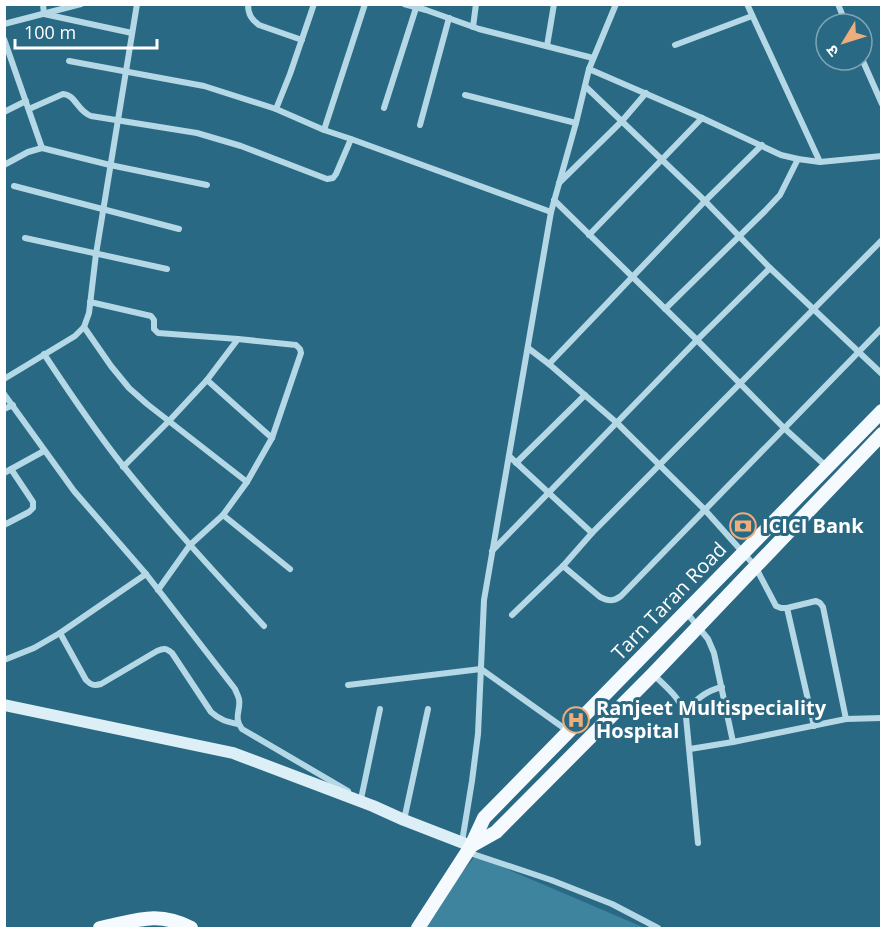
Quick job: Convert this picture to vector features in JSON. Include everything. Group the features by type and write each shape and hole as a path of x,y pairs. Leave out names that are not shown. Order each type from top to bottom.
{"main road":[{"name":"Tarn Taran Road","path":"418,928 484,818 882,411"},
{"name":"Tarn Taran Road","path":"467,847 496,832 653,674 882,434"},
{"path":"4,705 233,753 374,806 467,847"},
{"path":"100,928 151,917 179,922 191,928"}],"street":[{"path":"43,4 44,14"},
{"path":"4,24 81,4"},
{"path":"4,379 75,336 84,327 89,313 103,208 137,4"},
{"path":"248,4 249,14 259,25 302,40"},
{"path":"276,109 314,4"},
{"path":"324,129 365,4"},
{"path":"404,4 473,27 592,58"},
{"path":"473,27 476,4"},
{"path":"547,46 555,4"},
{"path":"616,4 592,58 551,212 484,600 478,734 467,847 612,904 658,928"},
{"path":"747,4 820,162"},
{"path":"384,108 416,8"},
{"path":"44,14 132,33"},
{"path":"675,45 752,16"},
{"path":"420,125 449,18"},
{"path":"4,39 42,148"},
{"path":"69,61 204,86 276,109 324,129 551,212"},
{"path":"589,69 781,155 820,162 882,156"},
{"path":"867,72 882,104"},
{"path":"585,86 705,201 770,268 882,374"},
{"path":"29,109 67,93 84,114 208,136 241,146 327,179 333,178 336,174 351,139"},
{"path":"558,184 622,121 646,93"},
{"path":"465,95 576,123"},
{"path":"4,112 26,100"},
{"path":"589,235 702,118"},
{"path":"549,364 705,201 762,145"},
{"path":"4,165 42,148 207,185"},
{"path":"666,309 780,195 798,159"},
{"path":"14,186 179,229"},
{"path":"554,200 784,428 827,467"},
{"path":"25,238 167,268"},
{"path":"512,615 882,240"},
{"path":"491,552 770,268"},
{"path":"90,302 152,316 154,329 158,333 296,345 301,353 272,438 247,482 223,514 190,545 158,590"},
{"path":"84,327 129,388 247,482"},
{"path":"562,566 607,601 614,601 621,596 882,328"},
{"path":"123,466 170,421 207,380 238,339"},
{"path":"528,348 617,423 705,510 755,566 776,606 787,608 816,601 820,603 823,608 846,719"},
{"path":"44,354 84,414 123,466 190,545 264,626"},
{"path":"207,380 272,438"},
{"path":"4,394 74,491 146,574 235,689 239,699 238,724 242,729 374,806"},
{"path":"516,464 585,395"},
{"path":"4,409 13,405"},
{"path":"4,525 33,508 33,502 8,471 44,451"},
{"path":"509,456 592,533"},
{"path":"223,514 290,569"},
{"path":"4,660 34,648 60,633 146,574"},
{"path":"787,608 814,726"},
{"path":"686,612 708,639 714,653 733,742"},
{"path":"60,633 86,680 96,686 157,651 167,649 172,653 211,712 225,722 238,724"},
{"path":"348,685 481,669 569,731"},
{"path":"653,674 676,696 685,712 698,843"},
{"path":"685,712 705,693 722,687"},
{"path":"361,799 380,709"},
{"path":"404,820 428,709"},
{"path":"690,749 846,719 882,718"}],"shaded area":[{"path":"476,855 500,866 645,928 418,928"}],"place":[{"name":"ICICI Bank","path":"743,526"},
{"name":"Ranjeet Multispeciality Hospital","path":"576,720"}]}
